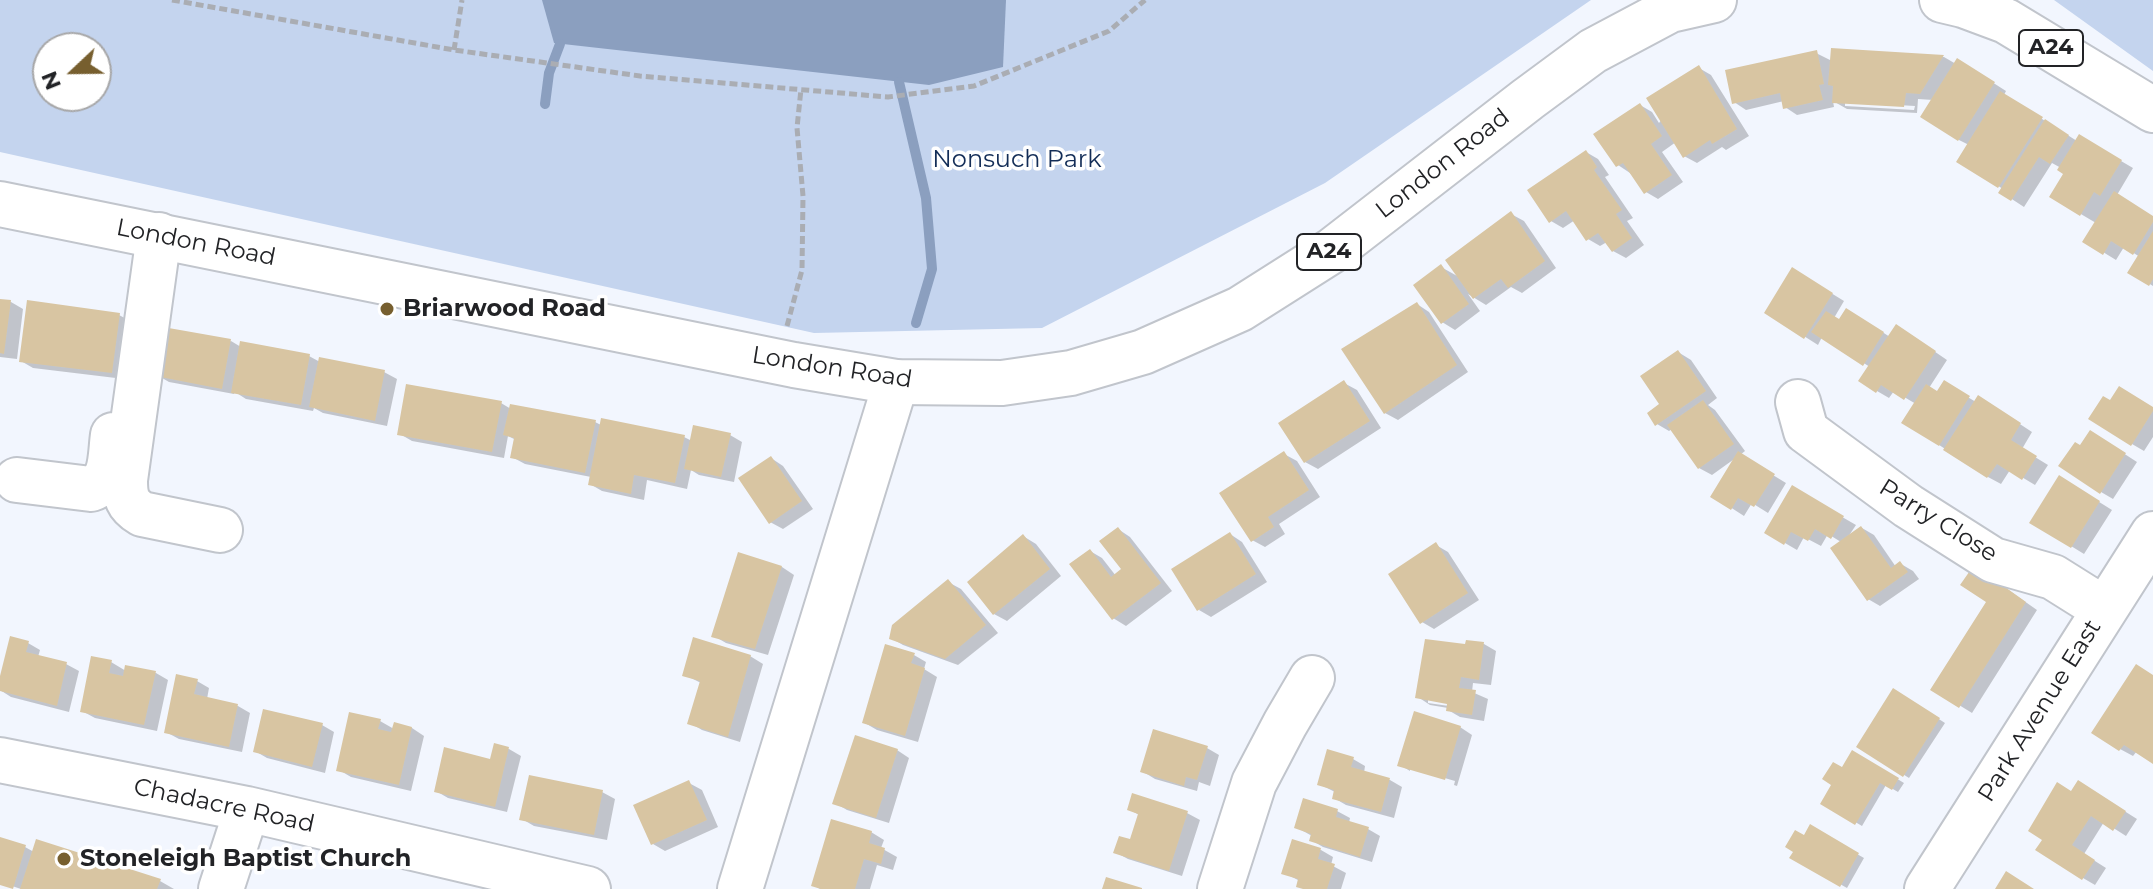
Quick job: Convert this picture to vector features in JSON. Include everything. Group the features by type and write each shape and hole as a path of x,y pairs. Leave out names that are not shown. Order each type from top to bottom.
{"main road":[{"name":"London Road","path":"0,204 779,362 896,382 1002,383 1071,373 1143,352 1240,309 1333,250 1593,51 1670,10 1714,0"},
{"name":"A24","path":"1942,0 2006,21 2153,110"},
{"path":"17,480 91,489 101,486 107,477 150,234"},
{"path":"150,234 125,495 131,507 142,514 220,530"},
{"path":"740,889 896,382"},
{"name":"Parry Close","path":"1798,402 1806,431 1908,506 1993,560 2053,577 2104,609"},
{"name":"Park Avenue East","path":"1927,889 2153,534"},
{"path":"1220,889 1254,783 1312,678"},
{"name":"Chadacre Road","path":"0,760 247,809 588,889"},
{"path":"221,889 247,809"}],"path":[{"path":"172,0 454,50 640,76 888,97 974,86 1109,31 1145,0"},
{"path":"454,50 462,0"},
{"path":"779,362 802,270 803,196 797,128 801,89"}],"green space":[{"name":"Nonsuch Park","path":"0,0 1591,0 1325,183 1042,328 814,333 0,152"},
{"path":"2054,0 2153,0 2153,71"}],"shaded area":[{"path":"542,0 1006,0 1003,67 929,85 554,43"}],"building":[{"path":"1831,48 1944,55 1920,94 1906,93 1904,107 1832,103 1833,86 1828,85"},
{"path":"1817,50 1824,84 1819,85 1823,100 1783,109 1780,93 1732,104 1725,70"},
{"path":"1957,58 1995,82 1958,141 1920,117"},
{"path":"1699,65 1737,129 1712,144 1710,140 1683,158 1646,98"},
{"path":"2000,91 2043,117 1998,188 1956,162"},
{"path":"1640,103 1662,136 1651,144 1672,175 1644,194 1623,163 1616,167 1593,134"},
{"path":"2045,119 2069,135 2050,164 2039,157 2011,201 1998,193"},
{"path":"2079,134 2122,160 2100,196 2094,192 2080,216 2049,197 2063,174 2057,170"},
{"path":"1586,150 1597,167 1594,170 1622,210 1616,214 1632,238 1612,252 1598,233 1586,241 1566,211 1549,223 1527,190"},
{"path":"2114,191 2153,216 2153,222 2133,255 2111,241 2103,255 2082,242"},
{"path":"1511,211 1545,261 1508,288 1501,279 1473,299 1445,260"},
{"path":"2153,231 2153,279 2149,286 2127,273"},
{"path":"1441,264 1469,304 1441,324 1413,285"},
{"path":"1792,267 1833,293 1804,339 1764,313"},
{"path":"0,299 11,300 4,354 0,353"},
{"path":"27,300 120,313 112,373 19,362"},
{"path":"1417,302 1457,365 1384,414 1341,349"},
{"path":"1846,308 1884,332 1863,366 1811,332 1826,311 1839,319"},
{"path":"1896,324 1936,351 1904,400 1881,385 1876,393 1858,381"},
{"path":"163,327 231,339 222,389 155,376"},
{"path":"240,341 310,354 301,405 231,393"},
{"path":"1678,350 1706,391 1655,426 1647,413 1659,404 1640,376"},
{"path":"319,357 385,370 375,421 309,407"},
{"path":"1344,380 1370,421 1304,463 1278,423"},
{"path":"1944,380 1970,396 1939,446 1901,423 1926,384 1937,391"},
{"path":"406,384 502,401 492,452 397,435"},
{"path":"2119,386 2153,407 2131,446 2088,419 2103,396 2110,400"},
{"path":"1978,395 2021,423 2011,440 2037,456 2022,480 1997,464 1987,478 1943,450"},
{"path":"1703,400 1734,444 1698,469 1667,425"},
{"path":"510,404 596,420 585,473 510,458 514,438 503,435"},
{"path":"601,418 685,435 675,483 634,475 631,494 588,485"},
{"path":"693,425 731,433 721,477 684,469"},
{"path":"2090,430 2126,453 2100,494 2058,466 2075,442 2080,445"},
{"path":"1284,451 1309,490 1268,517 1274,527 1251,542 1219,493"},
{"path":"1738,451 1775,474 1754,507 1738,498 1731,510 1710,497"},
{"path":"771,456 802,501 769,524 738,478"},
{"path":"2059,475 2100,501 2071,548 2029,523"},
{"path":"1792,485 1844,516 1831,539 1815,529 1808,541 1791,532 1784,545 1764,533"},
{"path":"1861,526 1891,568 1900,561 1908,572 1867,601 1830,548"},
{"path":"1118,527 1161,583 1112,620 1069,564 1090,549 1111,577 1121,569 1099,541"},
{"path":"1230,532 1256,574 1197,611 1171,569"},
{"path":"1023,534 1050,569 993,615 967,582"},
{"path":"1436,542 1468,593 1420,624 1388,574"},
{"path":"738,552 782,566 755,649 711,637"},
{"path":"1974,565 2026,602 1959,708 1930,690 1986,602 1960,585"},
{"path":"948,579 986,625 945,659 889,639 892,625"},
{"path":"10,636 29,641 26,652 67,662 57,706 0,691 0,676"},
{"path":"693,637 751,655 728,737 687,724 700,681 682,676"},
{"path":"1425,639 1465,644 1466,640 1484,642 1479,680 1461,677 1459,688 1476,690 1472,715 1446,711 1447,704 1415,698"},
{"path":"885,644 915,653 911,663 925,668 905,736 862,723"},
{"path":"91,656 112,660 109,673 123,676 125,665 156,671 144,725 80,712"},
{"path":"2136,664 2153,675 2153,764 2124,745 2119,751 2091,733"},
{"path":"176,674 198,679 194,694 238,704 229,747 164,733"},
{"path":"1893,688 1940,718 1903,777 1856,747"},
{"path":"263,709 323,723 312,767 253,752"},
{"path":"1414,711 1461,726 1445,780 1397,766"},
{"path":"349,712 381,719 378,729 391,732 394,722 412,727 399,785 336,771"},
{"path":"1153,729 1208,746 1197,780 1186,777 1184,786 1140,772"},
{"path":"855,735 898,749 876,818 832,804"},
{"path":"494,743 509,747 495,807 434,792 444,747 490,759"},
{"path":"1327,749 1354,757 1351,767 1390,778 1381,812 1332,799 1334,790 1317,785"},
{"path":"1852,750 1899,778 1892,790 1880,783 1855,825 1820,804 1831,785 1822,779 1833,762 1842,767"},
{"path":"529,775 603,790 594,835 519,820"},
{"path":"689,780 707,820 651,845 633,805"},
{"path":"2078,780 2126,811 2113,831 2091,816 2072,845 2095,860 2082,880 2035,850 2042,840 2028,831 2057,782 2071,791"},
{"path":"1132,793 1188,811 1169,871 1113,853 1119,836 1130,839 1138,814 1127,810"},
{"path":"1303,798 1338,809 1336,817 1369,827 1360,857 1309,841 1311,834 1294,828"},
{"path":"831,819 872,831 869,843 885,848 881,864 864,859 855,889 811,886"},
{"path":"1810,824 1859,853 1840,887 1789,858 1793,852 1785,847 1795,830 1804,835"},
{"path":"0,837 26,845 13,889 0,885"},
{"name":"Stoneleigh Baptist Church","path":"36,839 161,879 157,889 20,889"},
{"path":"1292,839 1321,848 1318,859 1335,864 1327,889 1296,887 1298,879 1281,874"},
{"path":"2006,871 2034,889 1995,889"},
{"path":"1106,877 1142,888 1142,889 1102,889"}],"waterway":[{"path":"545,104 549,73 560,44"},
{"path":"899,82 926,198 932,269 916,323"}],"place":[{"name":"Briarwood Road","path":"387,309"},
{"name":"Stoneleigh Baptist Church","path":"64,859"}]}
